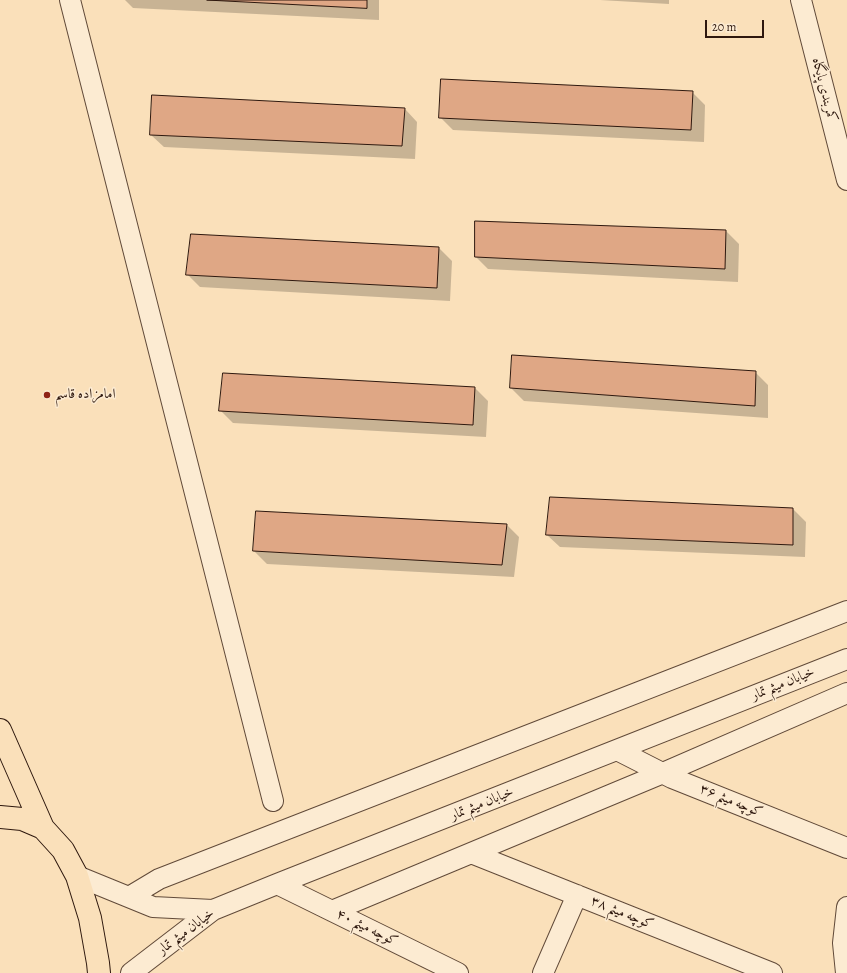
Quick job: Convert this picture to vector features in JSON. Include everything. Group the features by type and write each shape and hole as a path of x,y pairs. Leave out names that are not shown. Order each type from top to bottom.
{"main road":[{"path":"0,730 43,828 63,850 77,876 90,918 99,973"},
{"path":"0,817 22,819 43,828"}],"street":[{"path":"70,0 273,801"},
{"name":"کمربندی پایگاه","path":"801,0 847,180"},
{"path":"129,897 159,879 847,611"},
{"name":"خیابان میثم تمار","path":"131,973 213,910 847,660"},
{"path":"332,911 663,773 847,694"},
{"name":"کوچه میثم ۳۶","path":"617,750 679,780 847,848"},
{"name":"کوچه میثم ۳۸","path":"472,853 772,973"},
{"path":"77,876 153,907 213,910"},
{"name":"کوچه میثم ۴۰","path":"277,884 458,973"},
{"path":"543,973 577,895"},
{"path":"846,973 843,943 847,907"}],"building":[{"path":"207,0 367,0 367,8"},
{"path":"441,79 693,91 691,130 439,118"},
{"path":"152,95 405,108 402,146 150,135"},
{"path":"475,221 726,230 725,269 475,257"},
{"path":"191,234 439,247 437,288 186,275"},
{"path":"512,355 756,371 755,406 510,388"},
{"path":"223,373 475,387 473,425 219,411"},
{"path":"550,497 793,508 793,545 546,535"},
{"path":"256,511 507,524 502,565 253,551"}],"place":[{"name":"امامزاده قاسم","path":"47,395"}]}
